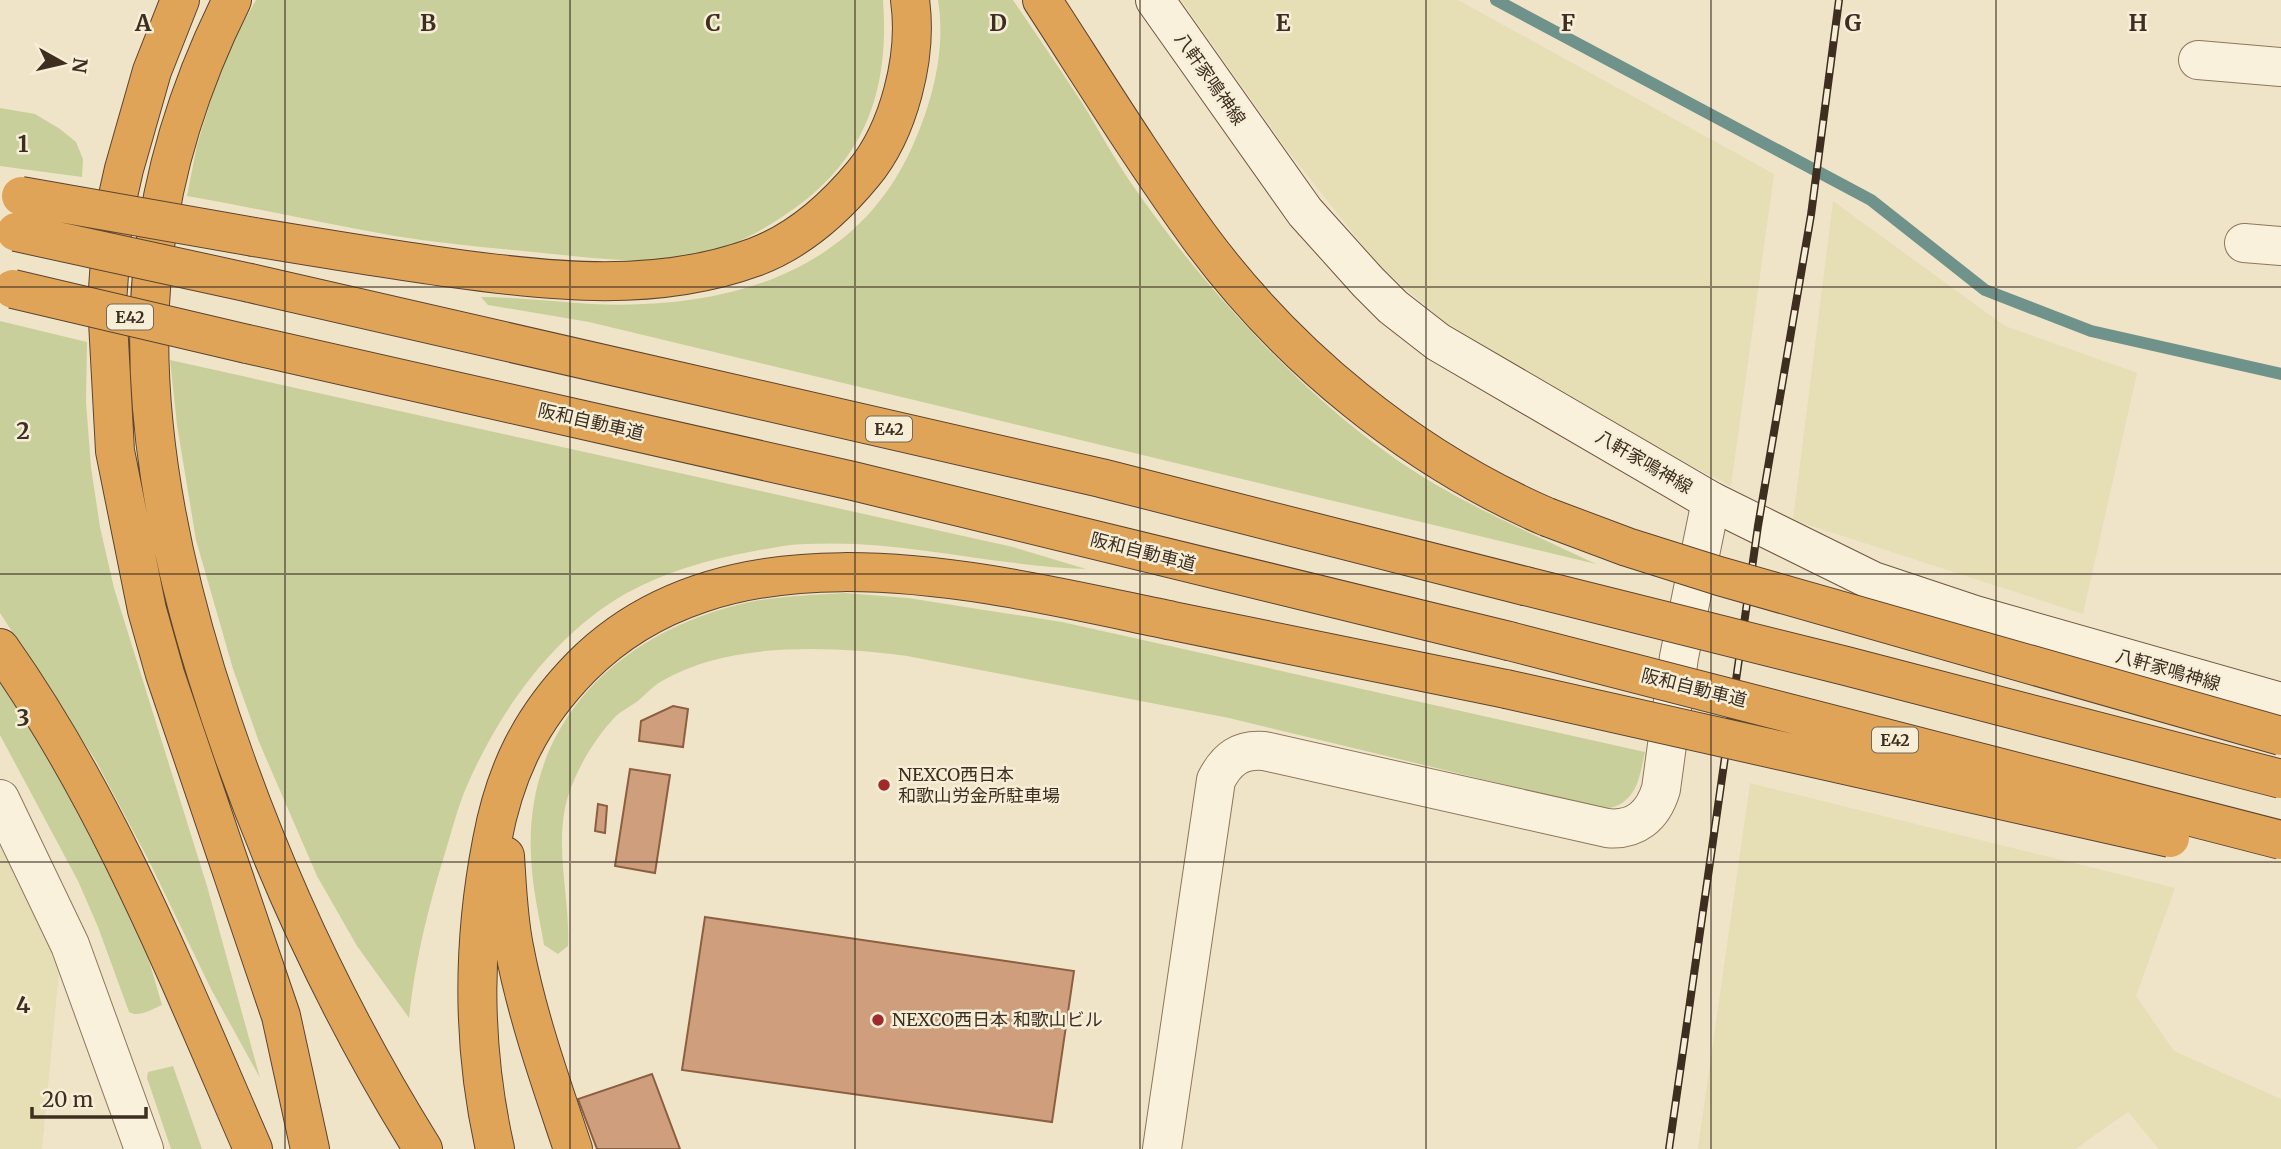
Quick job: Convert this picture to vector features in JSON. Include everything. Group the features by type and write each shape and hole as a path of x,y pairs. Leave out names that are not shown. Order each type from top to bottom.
{"highway":[{"path":"180,0 152,71 124,169 114,218 108,263 107,303 115,451 147,610 164,674 325,1149"},
{"path":"232,0 195,81 165,182 158,223 151,276 150,325 153,415 159,470 183,592 235,760 279,876 379,1077 408,1149"},
{"path":"9,212 254,237 424,265 546,280 646,281 713,270 757,256 815,222 843,199 868,168 887,139 905,78 911,36 910,0"},
{"path":"1042,0 1201,239 1278,328 1364,406 1412,443 1474,482 1547,517 1627,547 1719,576 2281,736"},
{"name":"E42","path":"9,212 250,283 1101,478 2281,779"},
{"name":"阪和自動車道","path":"6,288 853,481 1509,641 2281,840"},
{"path":"495,1149 480,1051 477,972 479,920 496,820 509,776 528,734 545,707 590,659 617,636 690,598 759,579 800,574 844,573 925,576 1052,596 1506,689 2281,863"},
{"path":"0,648 38,703 88,789 129,868 253,1149"},
{"path":"528,734 506,823 507,895 514,946 528,1004 573,1149"},
{"path":"171,961 238,1149"},
{"path":"281,1016 310,1149"},
{"path":"379,1077 423,1149"}],"street":[{"name":"八軒家鳴神線","path":"1155,0 1306,212 1350,265 1393,307 1437,342 1711,501 1873,582 1975,615 2281,702"},
{"path":"2198,60 2281,67"},
{"path":"1162,1149 1216,780 1229,760 1252,750 1264,751 1607,828 1620,829 1637,824 1654,808 1661,789 1679,657 1711,501"},
{"path":"0,799 70,945 144,1149"}],"shaded area":[{"path":"1181,0 1458,0 1774,174 1731,486 1561,399 1458,334 1378,265 1285,147"},
{"path":"1833,201 2005,326 2137,373 2083,614 1793,520"},
{"path":"1750,783 2175,888 2136,996 2174,1051 2281,1099 2281,1149 2159,1149 2128,1112 2075,1149 1698,1149"},
{"path":"0,827 61,951 42,1149 0,1149"}],"green space":[{"path":"256,0 883,0 882,66 866,124 833,174 810,197 782,217 732,244 705,253 658,260 592,258 469,246 395,236 187,196 197,145 224,57"},
{"path":"938,0 1013,0 1084,106 1125,174 1186,257 1284,365 1354,428 1439,486 1490,514 1596,564 589,322 488,305 481,297 592,304 690,300 737,291 781,276 821,254 857,226 888,189 913,145 936,74 940,37"},
{"path":"0,108 35,114 76,142 83,159 82,177 0,166"},
{"path":"0,321 87,342 86,402 91,467 100,527 114,588 207,886 260,1078 211,989 149,861 96,761 0,613"},
{"path":"170,360 1013,547 1086,569 877,545 794,545 738,554 688,567 640,586 599,611 574,631 530,678 511,704 479,760 460,804 433,894 419,955 409,1018 357,946 317,876 259,742 233,669 196,540 177,425"},
{"path":"845,593 908,598 1062,622 1645,752 1635,788 1624,801 1606,809 1229,718 907,656 814,649 750,653 689,668 662,681 616,716 599,736 578,771 565,808 562,842 568,946 558,954 544,945 531,856 533,807 545,762 564,723 591,688 623,658 662,634 704,615 762,600"},
{"path":"0,679 55,761 140,930 162,1005 150,1011 133,1014 129,1012 78,881 0,735"},
{"path":"173,1066 202,1149 171,1149 147,1078 148,1072"}],"building":[{"path":"673,706 688,709 683,747 639,741 641,721"},
{"path":"630,769 670,775 655,873 615,866"},
{"path":"598,804 607,806 605,833 595,831"},
{"name":"NEXCO西日本 和歌山ビル","path":"705,917 1074,971 1052,1122 682,1070"},
{"path":"652,1074 680,1149 597,1149 578,1099"}],"waterway":[{"path":"1496,0 1871,200 1985,290 2091,331 2281,374"}],"railway":[{"path":"1669,1149 1758,526 1811,215 1839,0"}],"place":[{"name":"NEXCO西日本 和歌山労金所駐車場","path":"884,785"},
{"name":"NEXCO西日本 和歌山ビル","path":"878,1020"}]}
